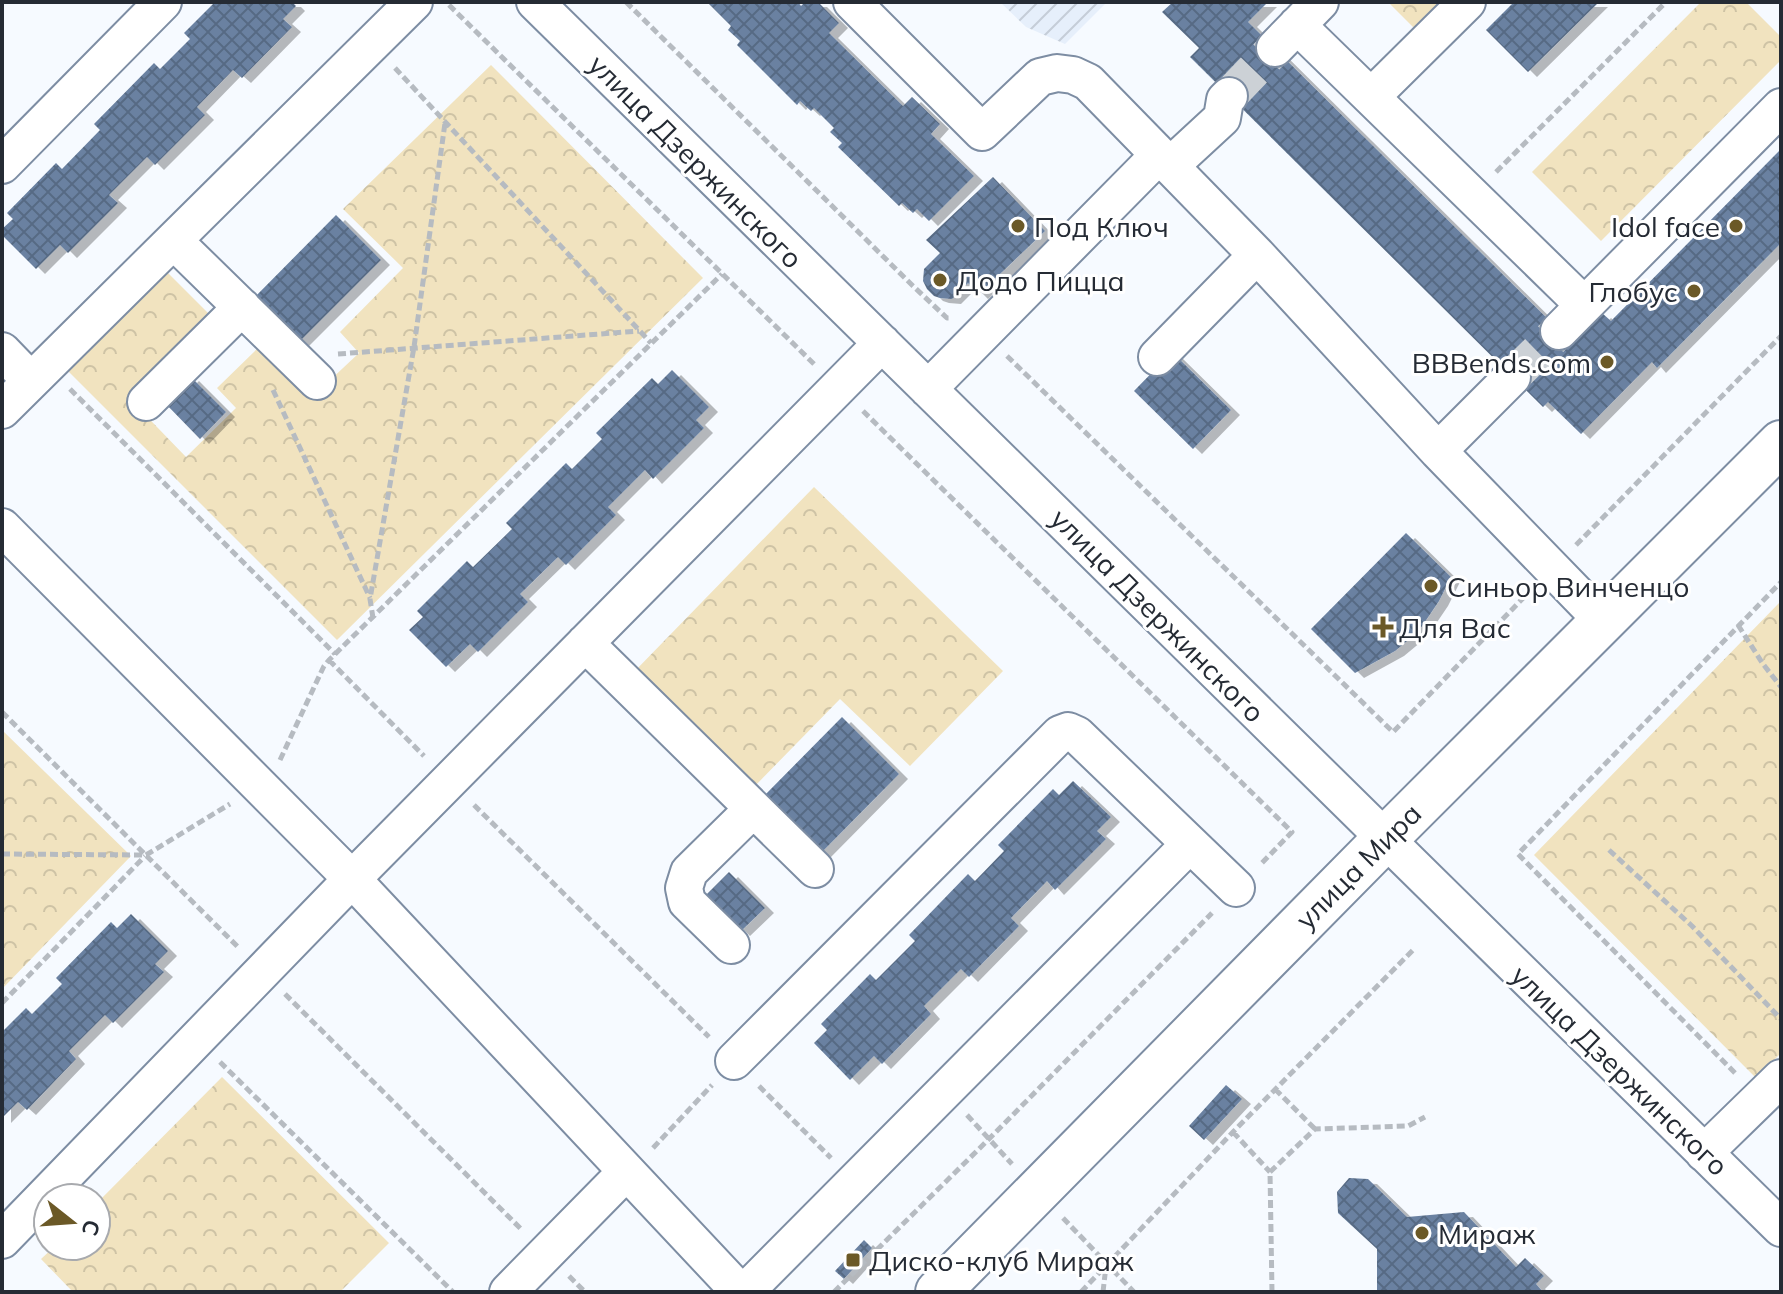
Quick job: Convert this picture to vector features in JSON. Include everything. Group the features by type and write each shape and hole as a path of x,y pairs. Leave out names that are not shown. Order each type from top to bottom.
{"main road":[{"name":"улица Мира","path":"938,1292 1781,443"}],"street":[{"path":"9,144 163,2"},
{"name":"улица Дзержинского","path":"535,2 1781,1228"},
{"path":"852,2 982,132 1040,77 1057,73 1073,75 1088,82 1257,255 1438,451 1602,620"},
{"path":"1371,97 1467,2"},
{"path":"2,410 373,43 400,7"},
{"path":"1297,25 1584,305"},
{"path":"928,389 1164,160 1222,118 1225,100 1229,96"},
{"path":"1559,331 1781,107"},
{"path":"174,241 305,369"},
{"path":"1157,357 1257,255"},
{"path":"146,402 242,307"},
{"path":"2,1240 352,879 882,343"},
{"path":"2,351 39,373"},
{"path":"1438,451 1512,377"},
{"path":"2,527 352,879 627,1173 743,1292 1190,844"},
{"path":"585,643 815,869"},
{"path":"734,1061 1060,734 1068,731 1077,735 1236,888"},
{"path":"731,945 687,902 684,888 689,872 753,809"},
{"path":"1704,1153 1771,1088"},
{"path":"508,1292 627,1173"}],"path":[{"path":"447,2 1292,832 834,1292"},
{"path":"626,2 947,318 969,320 1393,732 1781,336"},
{"path":"1473,196 1666,2"},
{"path":"373,43 651,343"},
{"path":"370,599 414,347 445,123"},
{"path":"2,1003 146,855 227,806 278,765 329,660 722,274"},
{"path":"305,369 414,347 640,331"},
{"path":"39,373 335,654"},
{"path":"270,384 370,599 373,618"},
{"path":"1771,1088 1518,854 1781,582"},
{"path":"1738,625 1781,687"},
{"path":"329,660 855,1182"},
{"path":"2,712 585,1292"},
{"path":"1609,850 1692,926 1781,1019"},
{"path":"2,854 146,855"},
{"path":"1081,1292 1414,949"},
{"path":"1776,1013 1781,1008"},
{"path":"198,1040 453,1292"},
{"path":"627,1173 734,1061"},
{"path":"1275,1089 1315,1129"},
{"path":"1270,1172 1315,1129 1408,1126 1425,1117"},
{"path":"1233,1132 1270,1172 1272,1292"},
{"path":"1103,1292 1106,1265"},
{"path":"1106,1265 1134,1292"}],"shaded area":[{"path":"1000,2 1107,2 1065,44 1026,27"}],"green space":[{"path":"1388,2 1448,2 1418,32"},
{"path":"1701,2 1746,2 1781,37 1781,60 1601,241 1532,172"},
{"path":"491,65 703,278 337,640 65,368 165,270 209,314 127,396 186,457 236,408 217,388 261,345 311,398 359,353 340,332 403,268 343,209"},
{"path":"814,487 1003,671 910,766 840,699 751,790 632,674"},
{"path":"1781,601 1781,1053 1756,1078 1534,855"},
{"path":"2,730 131,856 2,989"},
{"path":"222,1077 389,1243 340,1292 73,1292 44,1262 112,1262 112,1188"}],"building":[{"path":"215,2 292,2 296,6 283,19 292,27 242,78 233,70 197,107 205,115 155,165 147,157 109,195 118,203 68,253 60,245 36,269 2,235 2,229 13,219 7,213 56,163 62,169 100,130 94,124 154,63 160,69 190,39 184,33"},
{"path":"707,2 798,2 801,6 805,2 818,2 839,23 829,33 903,106 912,97 940,124 931,134 974,176 929,221 917,209 913,213 902,203 899,206 838,147 842,143 830,132 834,128 814,108 811,111 800,101 797,105 737,45 740,41 728,30 731,26"},
{"path":"1173,2 1268,2 1248,22 1572,343 1602,313 1611,321 1781,149 1781,243 1657,368 1652,362 1581,434 1548,402 1543,407 1190,57 1199,48 1162,12"},
{"path":"1514,2 1599,2 1528,72 1486,30"},
{"path":"993,177 1045,231 979,294 968,283 952,299 934,296 923,281 924,269 940,253 926,240"},
{"path":"336,215 381,260 295,346 250,302"},
{"path":"1172,352 1231,410 1193,449 1134,391"},
{"path":"672,370 709,407 696,420 704,428 653,479 645,470 608,507 616,515 566,565 558,557 520,594 528,602 478,652 470,644 446,667 409,630 423,617 417,611 467,561 473,567 512,529 506,523 566,463 572,469 602,439 596,433 652,378 658,384"},
{"path":"190,376 226,412 200,439 164,402"},
{"path":"1406,533 1451,577 1418,632 1395,651 1355,673 1311,629"},
{"path":"842,717 899,774 821,853 764,796"},
{"path":"1073,781 1111,817 1097,831 1106,839 1055,890 1047,881 1011,918 1019,926 969,977 961,969 924,1006 931,1014 882,1064 874,1056 850,1080 814,1043 827,1030 821,1024 870,974 876,980 915,941 909,935 968,874 975,881 1004,851 998,845 1053,789 1059,795"},
{"path":"729,872 765,908 741,931 706,895"},
{"path":"131,914 168,951 155,964 164,972 113,1023 105,1015 69,1051 76,1059 27,1110 18,1102 2,1118 2,1032 26,1008 32,1014 62,984 56,978 111,922 117,928"},
{"path":"1226,1085 1242,1099 1204,1140 1189,1126"},
{"name":"Мираж","path":"1349,1178 1368,1179 1407,1217 1464,1212 1516,1267 1525,1258 1544,1276 1536,1284 1543,1292 1377,1292 1377,1249 1338,1213 1337,1192"},
{"path":"864,1240 872,1248 844,1279 835,1271"}],"tunnel":[{"path":"1229,96 1275,48"},
{"path":"1512,377 1559,331"}],"place":[{"name":"Под Ключ","path":"1018,226"},
{"name":"Idol face","path":"1736,226"},
{"name":"Додо Пицца","path":"940,280"},
{"name":"Глобус","path":"1694,291"},
{"name":"BBBends.com","path":"1607,362"},
{"name":"Синьор Винченцо","path":"1431,586"},
{"name":"Для Вас","path":"1383,627"},
{"name":"Мираж","path":"1422,1233"},
{"name":"Диско-клуб Мираж","path":"853,1260"}]}
